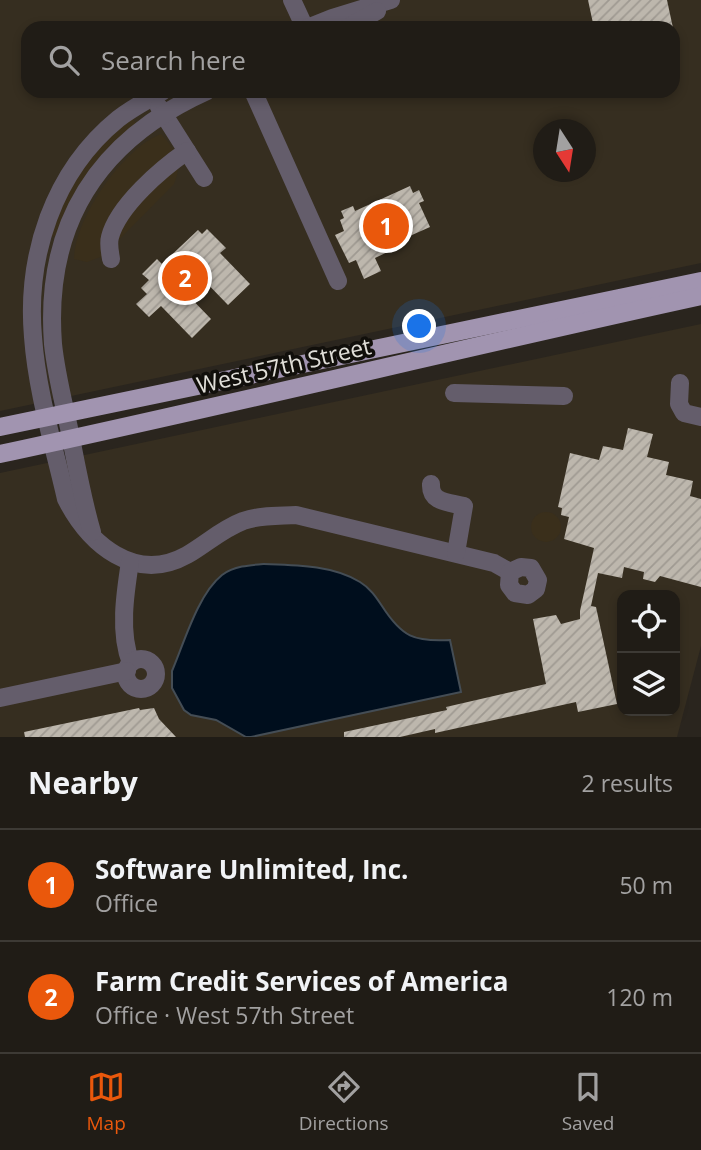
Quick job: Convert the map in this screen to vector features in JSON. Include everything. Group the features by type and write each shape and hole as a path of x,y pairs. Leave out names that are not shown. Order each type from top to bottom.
{"main road":[{"name":"West 57th Street","path":"0,427 701,281"},
{"name":"West 57th Street","path":"0,454 701,296"}],"street":[{"path":"292,0 302,21"},
{"path":"324,21 391,0"},
{"path":"360,21 397,0"},
{"path":"62,441 47,417 34,350 32,309 41,239 54,201 80,158 119,119 152,98"},
{"path":"159,98 163,114 204,178"},
{"path":"194,98 145,126 108,160 79,200 68,224 53,291 52,318 57,376 65,413 62,441 66,499 76,518 107,552 142,565 160,565 173,561 242,522 296,515 494,563 510,572"},
{"path":"256,98 338,281"},
{"path":"110,259 110,235 124,212 138,193 163,168 187,151"},
{"path":"680,383 679,404 684,413 701,417"},
{"path":"454,393 564,396"},
{"path":"430,484 430,493 435,499 464,506 456,553"},
{"path":"0,698 129,667 124,616 130,562"}],"shaded area":[{"path":"0,0 701,0 701,263 0,411"},
{"path":"133,118 136,124 58,236 49,237 66,193 104,140"},
{"path":"161,134 170,145 178,164 174,184 103,256 87,262 74,259 82,225 103,187 131,154"},
{"path":"701,324 701,646 677,737 0,737 0,473"},
{"path":"546,512 557,516 561,527 557,538 546,542 535,538 531,527 535,516"}],"water":[{"path":"264,564 314,567 349,576 370,590 403,631 427,640 450,640 461,692 251,737 246,737 216,720 191,715 184,710 172,688 172,671 199,606 213,583 222,575 237,568"}],"building":[{"path":"588,0 667,0 672,21 592,21"},
{"path":"410,186 413,193 419,190 424,201 419,203 430,227 394,243 396,248 375,258 381,271 364,279 356,260 349,263 335,235 344,231 340,220 344,218 341,211 353,206 355,211"},
{"path":"207,229 226,248 220,253 250,284 228,305 197,273 181,288 211,319 192,338 161,306 149,317 136,304 147,294 141,288 149,280 142,274 157,259 162,264 198,230 202,234"},
{"path":"628,428 653,434 647,457 669,462 666,475 693,481 690,496 701,499 701,587 660,576 655,582 643,579 644,572 624,567 622,578 598,573 591,606 596,607 617,704 578,712 576,702 435,733 435,729 400,737 344,737 344,732 447,710 446,707 546,684 533,619 556,615 561,624 580,619 594,548 564,539 569,517 561,515 562,508 558,507 570,453 599,460 603,446 623,450"},
{"path":"139,708 154,708 159,719 176,737 25,737 24,732"}],"place":[{"name":"Software Unlimited, Inc.","path":"386,226"},
{"name":"Farm Credit Services of America","path":"185,278"}]}
